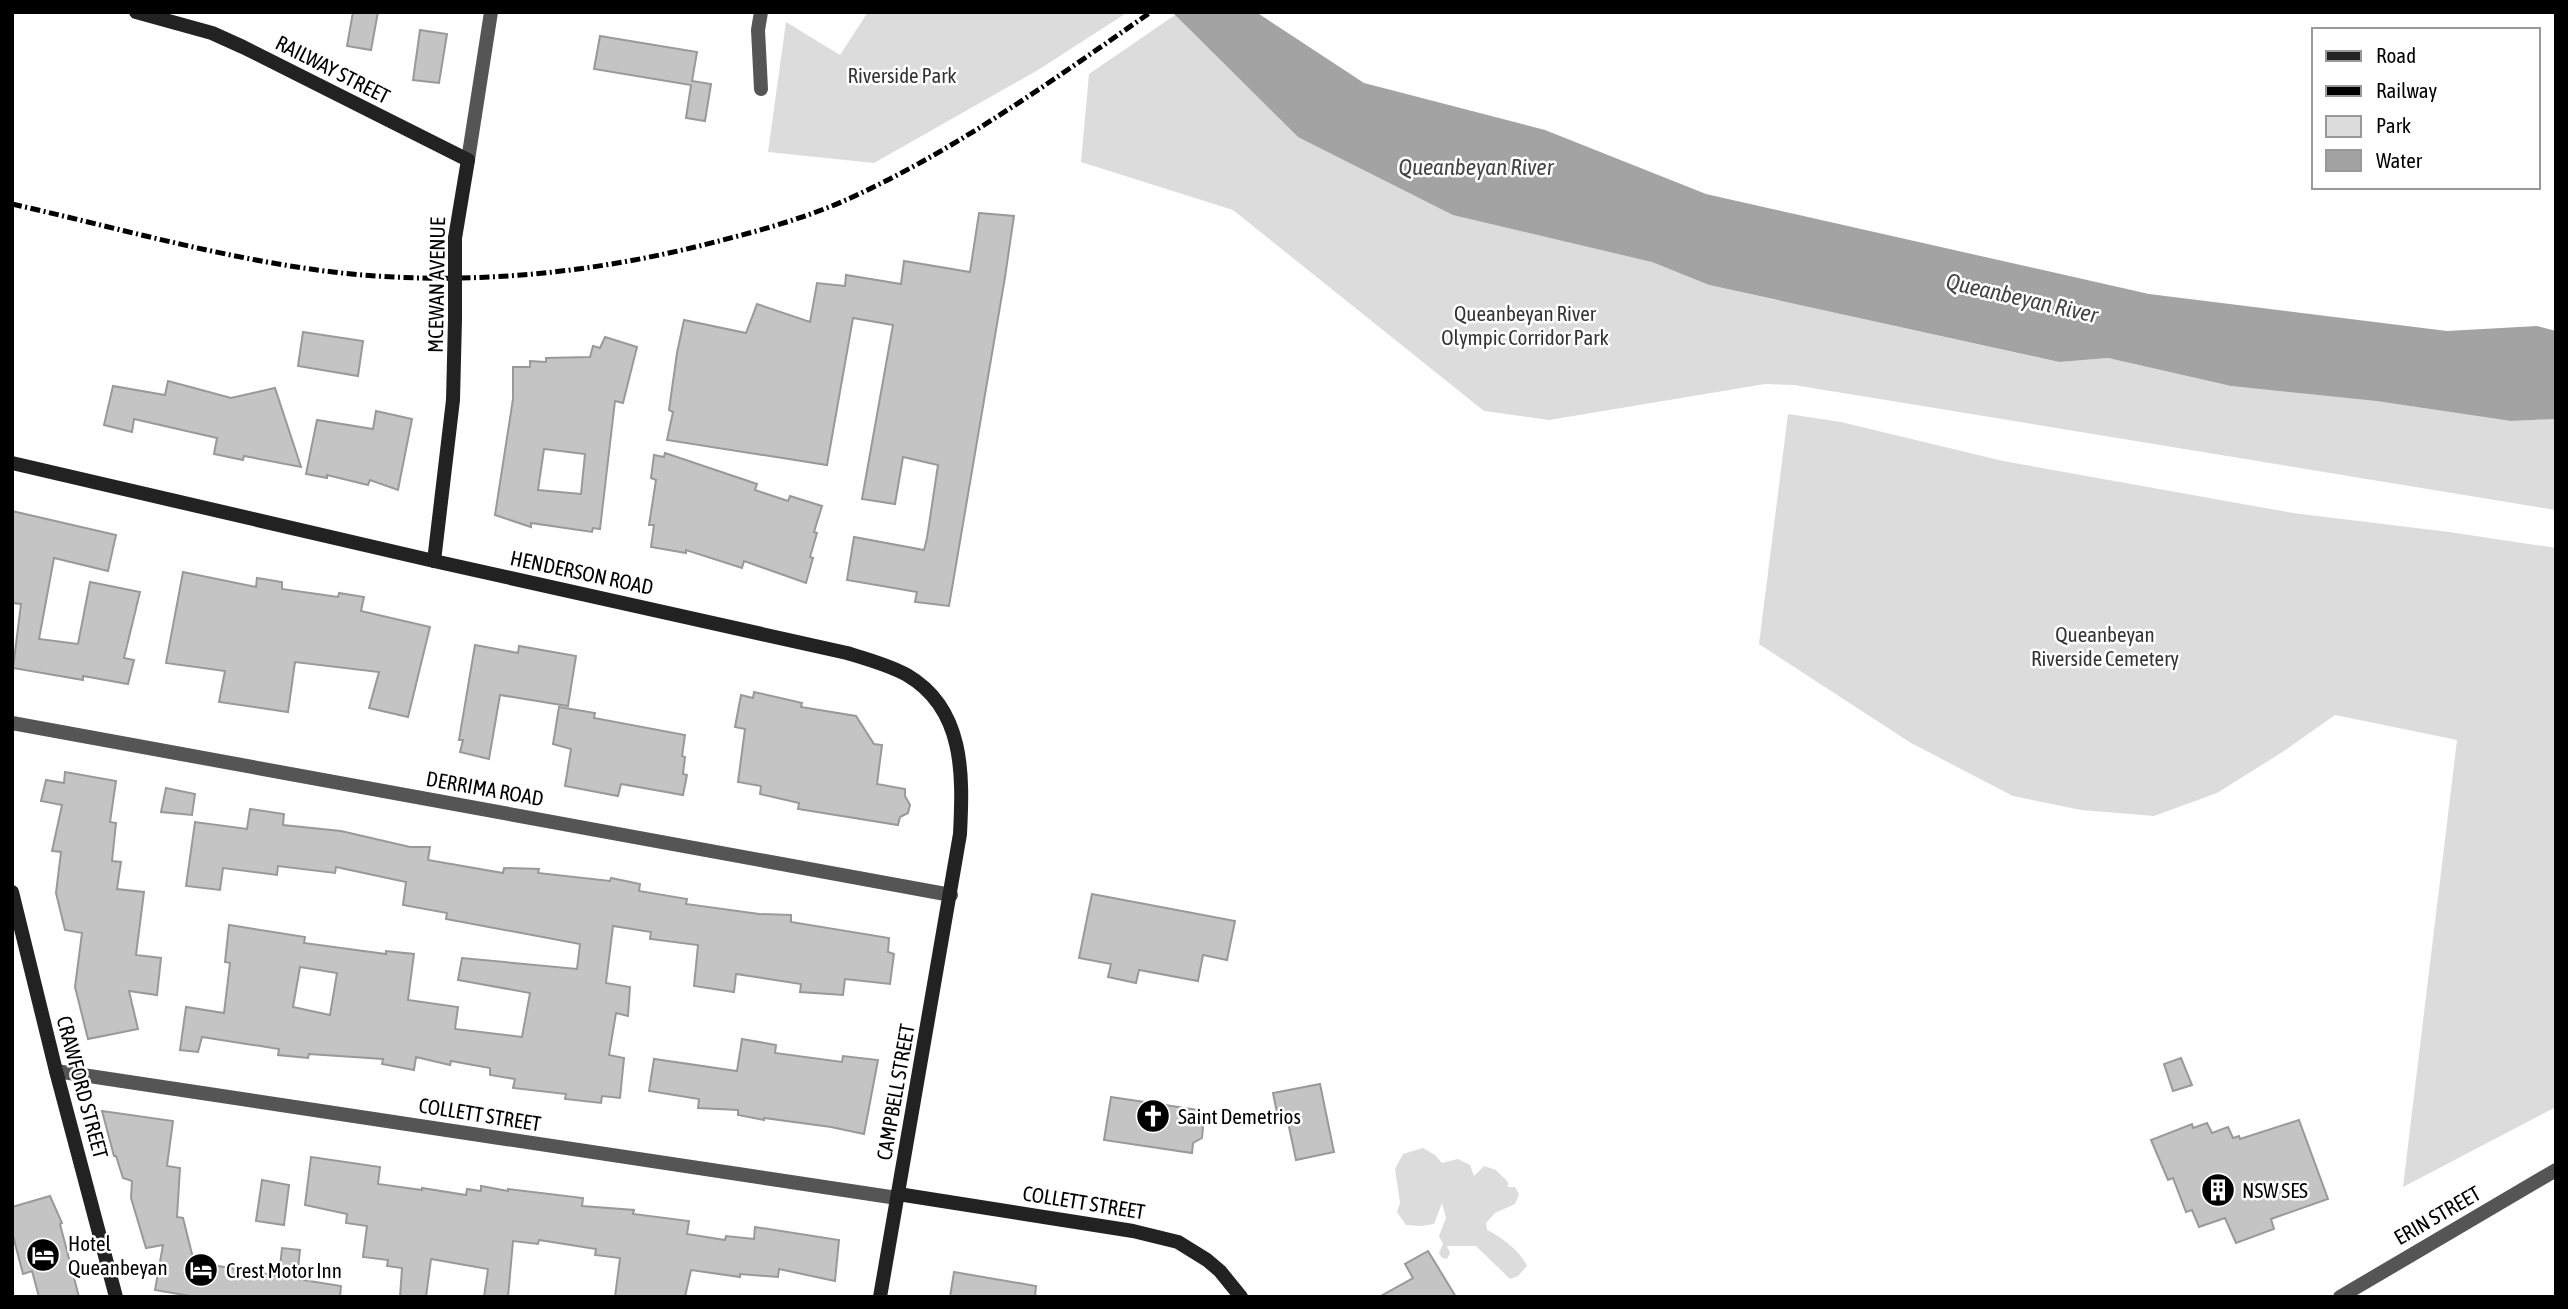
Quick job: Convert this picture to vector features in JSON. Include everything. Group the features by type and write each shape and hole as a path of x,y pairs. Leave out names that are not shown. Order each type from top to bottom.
{"street":[{"name":"RAILWAY STREET","path":"136,12 212,33 468,160"},
{"name":"MCEWAN AVENUE","path":"434,561 453,400 455,238 491,12"},
{"path":"761,12 758,30 761,89"},
{"name":"HENDERSON ROAD","path":"12,463 847,653 880,663 908,676 931,693 947,717 958,744 962,799 951,895"},
{"name":"DERRIMA ROAD","path":"12,723 951,895"},
{"name":"CRAWFORD STREET","path":"12,892 115,1295"},
{"name":"CAMPBELL STREET","path":"880,1297 951,895"},
{"name":"COLLETT STREET","path":"56,1071 1133,1231 1178,1242 1220,1271 1241,1297"},
{"name":"ERIN STREET","path":"2340,1297 2556,1170"}],"green space":[{"name":"Riverside Park","path":"868,12 1128,12 1038,70 874,163 768,152 786,22 840,55"},
{"name":"Queanbeyan River Olympic Corridor Park","path":"1175,15 1298,137 1652,262 1709,285 2058,362 2108,358 2231,386 2376,401 2511,421 2556,419 2556,510 1794,385 1765,384 1549,420 1484,411 1233,210 1081,162 1089,74"},
{"name":"Queanbeyan Riverside Cemetery","path":"1788,414 1841,422 2003,461 2293,513 2556,548 2556,1107 2403,1187 2457,740 2335,715 2217,793 2154,816 2081,810 2013,796 1911,743 1759,644"},
{"path":"1423,1148 1442,1163 1458,1159 1470,1165 1474,1176 1484,1166 1496,1170 1508,1182 1508,1187 1515,1187 1519,1194 1515,1204 1495,1213 1486,1223 1487,1230 1499,1236 1524,1260 1527,1266 1518,1276 1510,1279 1476,1246 1447,1246 1450,1253 1447,1259 1442,1258 1439,1253 1443,1244 1439,1236 1446,1218 1442,1203 1434,1224 1406,1225 1397,1212 1400,1203 1395,1169 1403,1154"}],"water":[{"name":"Queanbeyan River","path":"1172,12 1256,12 1364,83 1545,130 1706,194 2149,294 2447,331 2537,326 2556,331 2556,419 2511,421 2376,401 2231,386 2108,358 2059,362 1709,285 1652,262 1453,215 1298,137"}],"building":[{"path":"353,12 378,12 371,50 347,46"},
{"path":"420,30 447,34 439,83 413,80"},
{"path":"600,36 697,52 692,81 711,84 705,121 686,118 691,85 594,69"},
{"path":"979,213 1014,216 1005,277 949,606 915,602 917,592 847,580 854,537 924,550 927,538 938,465 903,457 895,504 862,499 893,325 853,318 827,465 667,440 673,412 669,410 677,353 684,320 746,333 757,304 810,322 817,283 845,286 846,275 901,284 904,261 970,272"},
{"path":"303,332 363,341 358,376 298,366"},
{"path":"605,337 637,347 623,403 615,401 600,529 593,528 592,532 531,523 531,527 495,515 513,399 513,367 530,367 530,361 546,362 546,358 590,357 593,346 600,348","holes":["544,449 585,454 581,494 538,490"]},
{"path":"168,381 231,398 275,388 301,467 244,456 243,460 214,454 217,438 134,419 132,432 104,425 113,386 165,395"},
{"path":"376,411 412,419 398,490 370,480 368,485 327,475 327,478 306,474 317,420 373,429"},
{"path":"665,453 757,484 755,490 788,501 790,496 822,506 814,532 817,533 806,583 744,561 742,568 686,550 686,553 651,547 654,525 649,525 656,480 651,478 654,455 664,457"},
{"path":"12,511 116,535 108,571 54,558 39,639 78,644 90,582 140,592 124,658 134,660 128,684 83,676 83,680 13,668 21,604 12,603"},
{"path":"183,572 256,587 257,578 282,582 282,589 338,597 339,593 364,597 361,611 430,627 408,717 369,708 379,672 295,662 288,712 219,702 225,671 166,663"},
{"path":"475,645 518,653 519,646 576,656 568,706 500,695 489,759 460,752 463,740 459,740"},
{"path":"754,692 802,703 801,707 856,716 874,744 882,745 877,784 905,789 910,805 908,813 900,817 898,825 798,809 799,803 760,794 761,786 738,782 745,729 735,727 741,695 753,698"},
{"path":"559,707 595,713 594,718 685,735 682,756 685,757 683,774 687,775 683,795 621,784 618,796 565,786 571,749 553,744"},
{"path":"65,772 116,781 110,822 116,823 112,861 121,862 117,889 144,892 136,955 161,958 157,995 129,991 138,1029 88,1039 75,987 82,933 65,930 56,893 61,852 52,851 62,805 41,801 46,780 64,783"},
{"path":"166,788 195,794 192,815 161,812"},
{"path":"250,809 284,814 283,825 341,831 410,847 430,847 428,860 503,873 504,868 539,869 538,873 610,881 611,878 640,884 639,891 687,899 686,904 759,914 791,915 791,922 889,938 888,952 894,954 890,984 845,979 843,995 800,992 801,984 736,974 734,992 694,986 698,945 650,939 651,932 613,926 606,983 630,987 628,1016 616,1013 609,1055 624,1058 620,1098 602,1096 601,1103 565,1099 566,1094 513,1088 515,1079 490,1075 490,1068 451,1061 450,1065 416,1057 414,1070 382,1064 383,1059 309,1054 308,1058 278,1055 279,1049 202,1037 198,1052 180,1050 186,1007 224,1013 230,963 225,962 229,925 305,937 304,943 386,954 386,951 414,954 408,1000 458,1007 455,1029 522,1037 530,993 458,980 462,958 577,969 580,944 446,919 447,913 403,905 406,882 336,867 335,873 278,866 277,875 223,868 220,890 186,886 195,822 247,829","holes":["300,967 337,973 330,1015 293,1007"]},
{"path":"1092,894 1235,921 1227,960 1203,955 1198,981 1139,970 1136,983 1108,977 1111,964 1079,958"},
{"path":"742,1039 776,1045 775,1053 842,1062 843,1056 878,1060 864,1134 831,1127 764,1120 738,1115 738,1110 698,1108 699,1099 649,1091 654,1059 737,1071"},
{"path":"2181,1058 2192,1085 2173,1091 2164,1064"},
{"path":"1320,1084 1334,1152 1296,1160 1288,1122 1279,1123 1273,1093"},
{"name":"Saint Demetrios","path":"1111,1097 1199,1110 1197,1121 1203,1127 1202,1138 1193,1143 1192,1153 1104,1140"},
{"path":"102,1111 173,1121 167,1166 180,1168 177,1217 183,1218 194,1262 279,1276 282,1248 300,1250 297,1279 341,1286 340,1297 196,1297 155,1290 163,1245 146,1248 131,1198 132,1181 123,1178"},
{"name":"NSW SES","path":"2299,1120 2328,1199 2271,1219 2274,1229 2236,1243 2225,1218 2199,1227 2192,1210 2186,1212 2173,1178 2168,1180 2151,1140 2192,1124 2193,1128 2207,1123 2212,1133 2228,1127 2233,1138 2239,1136 2240,1139"},
{"path":"311,1157 380,1167 378,1184 466,1195 467,1189 481,1191 481,1186 583,1198 582,1206 634,1210 633,1214 689,1221 687,1234 725,1240 726,1236 754,1239 755,1227 839,1240 835,1281 779,1269 778,1277 740,1274 740,1277 691,1270 685,1297 615,1297 620,1258 595,1255 596,1249 539,1240 538,1244 513,1241 508,1297 484,1297 488,1269 431,1259 426,1297 400,1297 402,1268 387,1266 388,1260 363,1257 367,1226 346,1223 347,1214 305,1205"},
{"path":"262,1180 289,1185 284,1225 256,1221"},
{"name":"Hotel Queanbeyan","path":"50,1196 62,1223 60,1224 79,1297 39,1297 32,1271 23,1274 12,1232 12,1207"},
{"path":"1428,1251 1456,1297 1379,1297 1413,1278 1405,1264"},
{"path":"954,1272 1036,1286 1035,1297 950,1297"}],"railway":[{"path":"12,204 212,251 333,272 430,278 479,277 527,275 624,262 751,232 846,200 965,137 1151,12"}],"place":[{"name":"Saint Demetrios","path":"1153,1116"},
{"name":"NSW SES","path":"2218,1190"},
{"name":"Hotel Queanbeyan","path":"43,1255"},
{"name":"Crest Motor Inn","path":"201,1270"}]}
